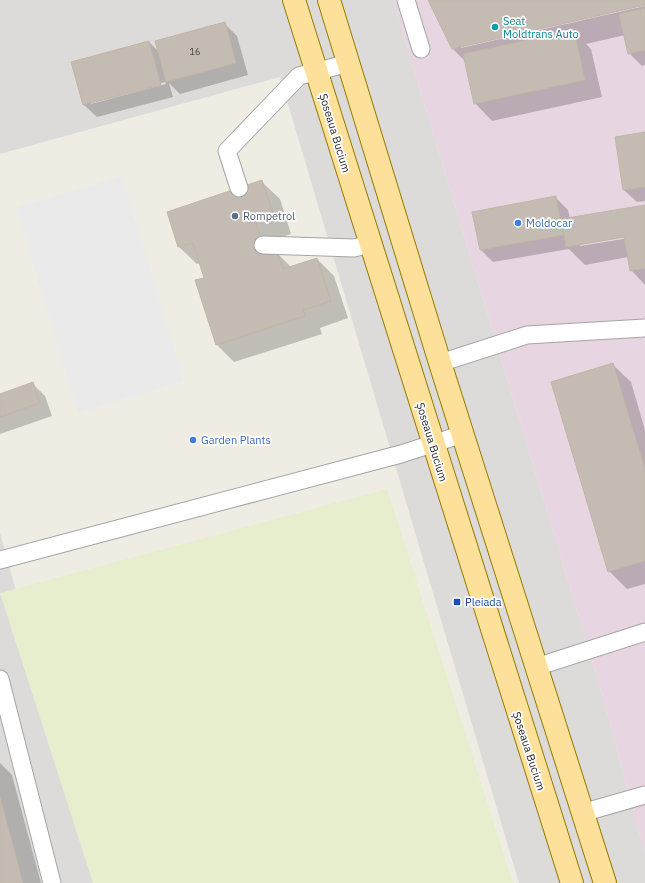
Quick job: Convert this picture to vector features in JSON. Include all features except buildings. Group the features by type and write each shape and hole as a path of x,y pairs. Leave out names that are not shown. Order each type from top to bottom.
{"main road":[{"name":"Șoseaua Bucium","path":"294,0 432,444 572,883"},
{"path":"329,0 440,362 605,883"}],"lane":[{"path":"406,0 421,49"},
{"path":"239,188 227,151 299,76 349,63"},
{"path":"263,245 354,248 370,244"},
{"path":"440,362 527,335 645,328"},
{"path":"0,560 432,444 463,434"},
{"path":"536,667 645,632"},
{"path":"0,679 52,883"},
{"path":"582,813 645,795"}],"shaded area":[{"path":"0,0 393,0 603,697 645,855 645,883 519,883 280,77 0,154"},
{"path":"393,0 645,0 645,855 603,697"},
{"path":"122,176 184,381 78,413 16,208"},
{"path":"0,533 97,883 0,883"}],"green space":[{"path":"387,489 513,883 93,883 0,593"}],"place":[{"name":"Seat Moldtrans Auto","path":"495,27"},
{"name":"Rompetrol","path":"235,216"},
{"name":"Moldocar","path":"518,223"},
{"name":"Garden Plants","path":"193,440"},
{"name":"Pleiada","path":"457,602"}]}
